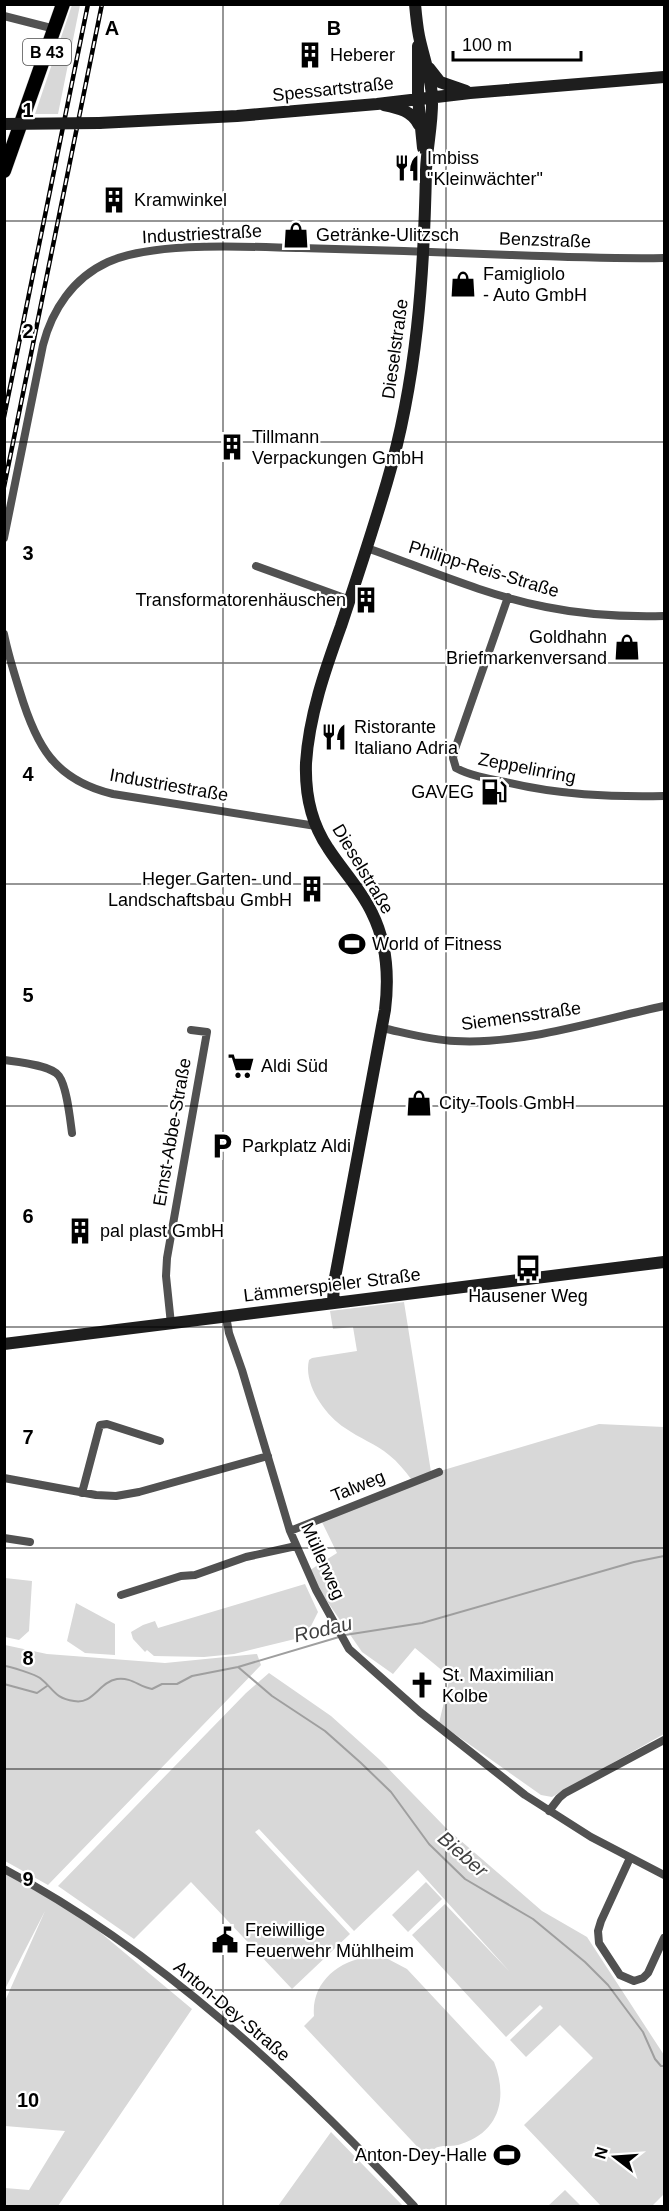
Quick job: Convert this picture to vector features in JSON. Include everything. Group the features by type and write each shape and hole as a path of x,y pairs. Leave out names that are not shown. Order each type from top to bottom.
{"main road":[{"name":"B 43","path":"4,171 63,4"}],"street":[{"name":"Dieselstraße","path":"333,1303 334,1282 382,1028 387,997 387,976 378,926 360,892 328,848 316,826 308,795 306,768 308,742 322,681 391,470 406,403 418,324 425,252 426,167 432,97 415,4"},
{"path":"4,16 55,29"},
{"name":"Dieselstraße","path":"419,35 418,98 426,167"},
{"path":"427,64 440,82 470,93"},
{"name":"Spessartstraße","path":"4,124 99,123 225,117 664,77"},
{"path":"377,104 404,111 414,117 421,129"},
{"name":"Industriestraße","path":"4,538 46,332 59,305 77,282 87,275 115,260 156,250 272,248 425,252"},
{"name":"Benzstraße","path":"425,252 664,258"},
{"name":"Philipp-Reis-Straße","path":"367,548 508,597 545,607 609,616 664,616"},
{"path":"256,566 350,600"},
{"name":"Zeppelinring","path":"508,597 454,752 453,759 456,768 496,780 550,791 601,796 664,796"},
{"name":"Industriestraße","path":"4,634 24,708 36,738 54,762 77,780 113,794 316,826"},
{"name":"Siemensstraße","path":"382,1028 453,1041 490,1040 576,1026 664,1006"},
{"name":"Ernst-Abbe-Straße","path":"171,1324 166,1276 167,1258 207,1032 191,1030"},
{"path":"4,1060 49,1069 58,1075 63,1084 72,1133"},
{"name":"Lämmerspieler Straße","path":"4,1344 664,1262"},
{"name":"Müllerweg","path":"226,1316 229,1333 290,1531 316,1590 349,1648 420,1712 506,1781 549,1811 664,1875"},
{"path":"82,1493 100,1425 106,1424 160,1441"},
{"path":"4,1478 82,1493 125,1495 268,1456"},
{"name":"Talweg","path":"290,1531 439,1472"},
{"path":"4,1538 30,1542"},
{"path":"121,1595 181,1576 195,1575 246,1557 296,1546"},
{"path":"549,1811 565,1793 664,1740"},
{"path":"630,1858 601,1921 598,1931 599,1943 620,1975 634,1981 643,1978 648,1973 664,1938"},
{"name":"Anton-Dey-Straße","path":"4,1869 52,1896 105,1932 205,2008 310,2100 414,2206"}],"shaded area":[{"path":"72,5 80,5 58,114 35,114"},
{"path":"404,1302 431,1472 420,1477 599,1424 664,1427 664,1734 552,1797 541,1795 439,1723 450,1677 415,1648 393,1674 362,1652 307,1572 337,1553 319,1516 411,1479 389,1455 345,1428 323,1407 309,1379 309,1360 357,1351 353,1327 333,1329 330,1311"},
{"path":"5,1578 32,1581 29,1631 19,1640 5,1637"},
{"path":"305,1584 318,1612 310,1628 295,1639 234,1654 204,1657 154,1656 147,1650 145,1652 133,1639 131,1632 155,1621 158,1628"},
{"path":"76,1603 115,1624 115,1655 85,1653 67,1641"},
{"path":"5,1645 47,1654 165,1663 257,1654 261,1665 48,1885 5,1861"},
{"path":"269,1673 331,1716 380,1760 446,1828 542,1911 587,1937 664,2055 664,2194 652,2206 601,2206 524,2125 593,2058 560,2025 526,2057 510,2040 543,2008 540,2005 506,2037 412,1935 445,1904 511,1973 418,1870 354,1931 259,1829 255,1832 350,1934 292,1989 191,1882 134,1939 58,1886 246,1693"},
{"path":"5,1866 53,1893 192,2009 58,2206 4,2206 5,2188 29,2190 65,2131 5,2126 5,2001 45,1911 5,1989"},
{"path":"426,1882 442,1899 408,1932 392,1915"},
{"path":"368,1957 388,1959 407,1969 494,2062 500,2088 497,2112 485,2131 474,2138 458,2145 438,2147 427,2157 304,2026 314,2016 317,1993 329,1976 346,1963"},
{"path":"331,2132 403,2206 278,2206"},
{"path":"565,2190 581,2206 548,2206"}],"waterway":[{"name":"Rodau","path":"345,1635 422,1623 634,1562 664,1556"},
{"name":"Rodau","path":"4,1666 38,1677 62,1698 81,1701 91,1697 105,1684 117,1679 127,1679 152,1689 162,1684 177,1684 192,1676 238,1667 339,1637"},
{"name":"Bieber","path":"238,1667 272,1696 325,1731 361,1763 391,1792 429,1844 465,1879 533,1919 585,1962 608,1985 643,2032 655,2059 661,2066 664,2066"},
{"path":"4,1684 37,1693 47,1686"}],"railway":[{"path":"4,417 88,4"},
{"path":"4,487 102,4"}],"place":[{"name":"Heberer","path":"310,55"},
{"name":"Imbiss \"Kleinwächter\"","path":"407,168"},
{"name":"Kramwinkel","path":"114,200"},
{"name":"Getränke-Ulitzsch","path":"296,235"},
{"name":"Famigliolo - Auto GmbH","path":"463,284"},
{"name":"Tillmann Verpackungen GmbH","path":"232,447"},
{"name":"Transformatorenhäuschen","path":"366,600"},
{"name":"Goldhahn Briefmarkenversand","path":"627,647"},
{"name":"Ristorante Italiano Adria","path":"334,737"},
{"name":"GAVEG","path":"494,792"},
{"name":"Heger Garten- und Landschaftsbau GmbH","path":"312,889"},
{"name":"World of Fitness","path":"352,944"},
{"name":"Aldi Süd","path":"241,1066"},
{"name":"City-Tools GmbH","path":"419,1103"},
{"name":"Parkplatz Aldi","path":"222,1146"},
{"name":"pal plast GmbH","path":"80,1231"},
{"name":"Hausener Weg","path":"528,1268"},
{"name":"St. Maximilian Kolbe","path":"422,1685"},
{"name":"Freiwillige Feuerwehr Mühlheim","path":"225,1940"},
{"name":"Anton-Dey-Halle","path":"507,2155"}]}
